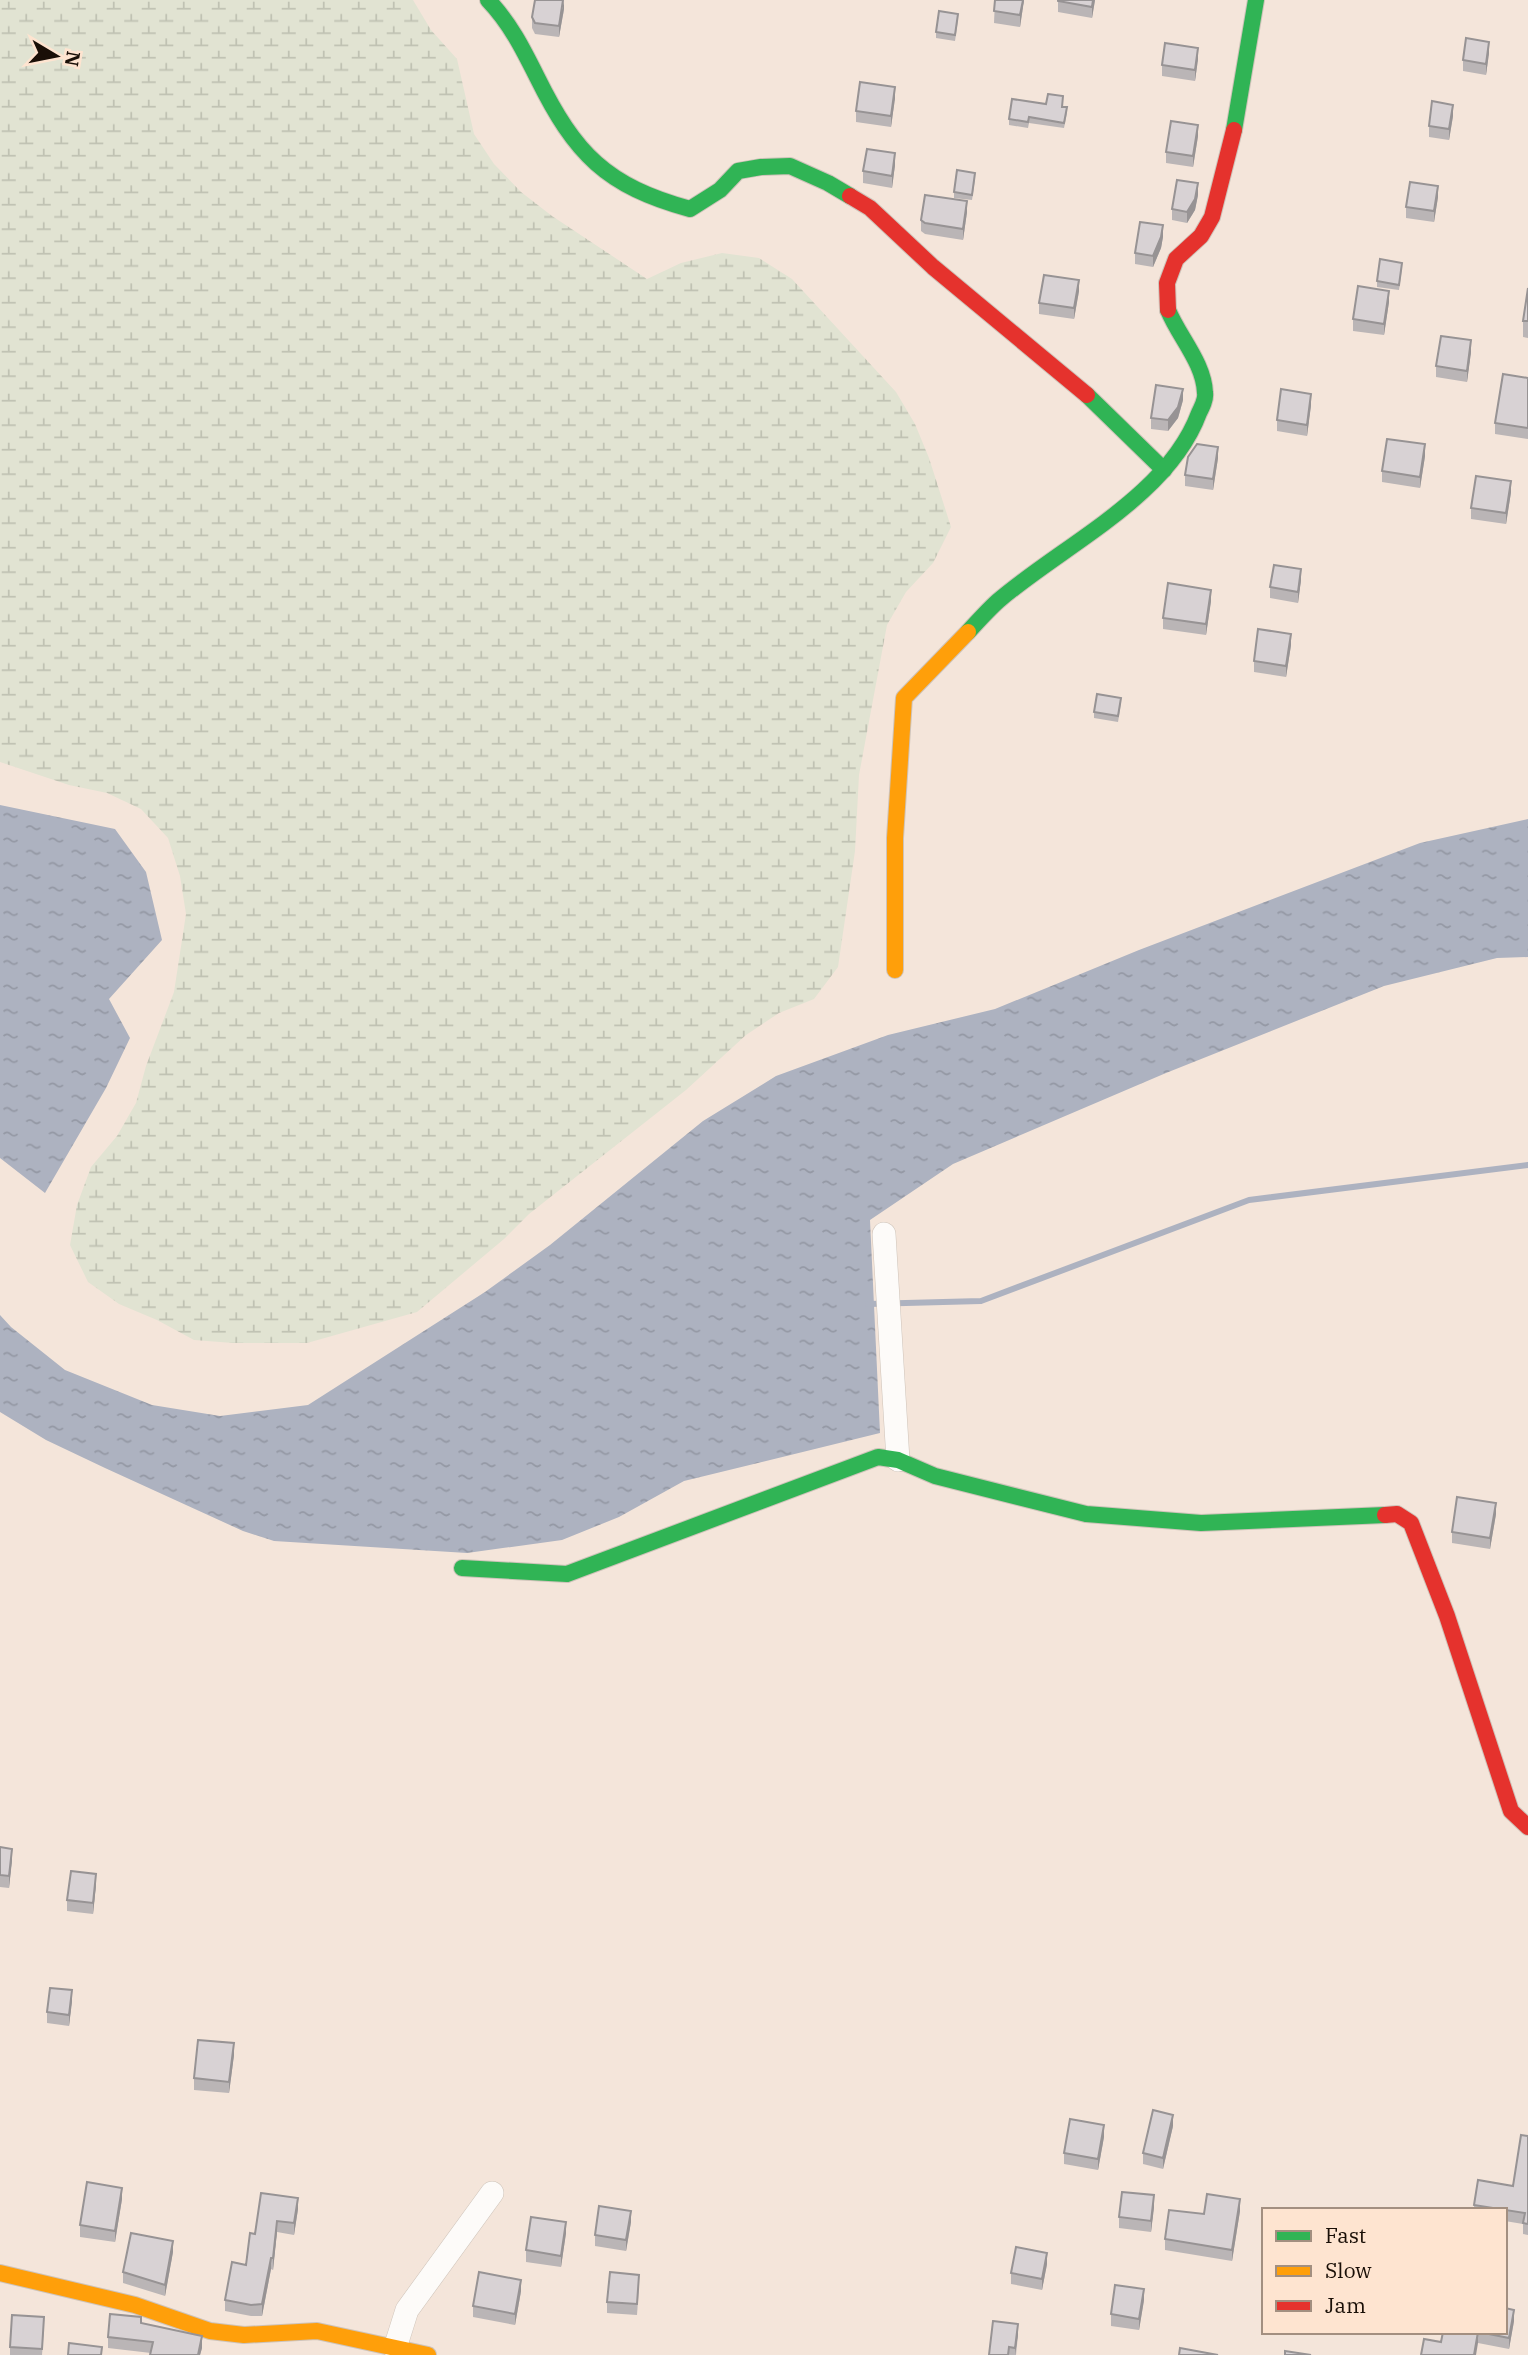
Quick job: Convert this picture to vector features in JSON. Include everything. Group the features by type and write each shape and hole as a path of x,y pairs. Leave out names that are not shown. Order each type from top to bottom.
{"street":[{"path":"488,0 515,32 548,102 572,142 591,163 614,180 666,204 690,209 720,190 738,171 790,166 828,183 870,208 933,267 1078,386 1164,470"},
{"path":"895,970 895,838 905,698 998,601 1113,516 1164,470 1194,428 1206,395 1201,371 1167,308 1167,283 1176,259 1200,236 1212,217 1232,145 1256,0"},
{"path":"884,1234 898,1460"},
{"path":"462,1568 567,1574 878,1457 898,1460 935,1476 1086,1514 1201,1523 1397,1514 1411,1524 1447,1616 1511,1811 1528,1828"},
{"path":"395,2348 407,2310 492,2193"},
{"path":"0,2273 135,2305 211,2331 244,2335 317,2331 428,2355"}],"green space":[{"path":"0,0 413,0 431,30 457,59 474,134 494,164 521,192 552,216 647,279 681,263 722,253 759,258 792,279 896,392 915,424 929,458 951,527 933,563 906,592 887,625 859,775 855,851 838,967 814,999 779,1013 746,1035 686,1090 529,1214 504,1239 417,1312 307,1343 194,1340 119,1304 88,1282 70,1245 77,1205 91,1167 117,1136 136,1103 146,1066 174,992 186,914 180,876 168,838 141,809 107,793 69,785 0,762"}],"water":[{"path":"0,805 115,829 146,872 162,940 109,999 130,1038 106,1088 45,1193 0,1158"},
{"path":"1528,819 1528,957 1497,958 1384,986 1166,1073 953,1164 870,1220 880,1433 684,1481 619,1517 562,1540 467,1553 274,1541 243,1531 105,1468 46,1440 0,1412 0,1315 65,1370 152,1405 220,1416 308,1405 485,1292 550,1245 703,1121 776,1076 888,1035 995,1009 1139,950 1420,843"}],"building":[{"path":"535,0 563,0 559,26 535,23 532,17"},
{"path":"995,0 1023,0 1020,15 994,11"},
{"path":"1058,0 1093,0 1092,7"},
{"path":"939,11 958,14 955,35 936,32"},
{"path":"1466,38 1489,42 1486,64 1463,60"},
{"path":"1165,43 1198,48 1195,70 1162,65"},
{"path":"860,82 895,87 891,116 856,111"},
{"path":"1048,94 1063,96 1062,107 1067,107 1064,123 1029,117 1028,122 1009,119 1012,99 1046,104"},
{"path":"1432,101 1453,105 1449,129 1429,126"},
{"path":"1171,121 1198,125 1193,156 1166,152"},
{"path":"867,149 895,153 892,176 863,171"},
{"path":"957,170 975,173 972,195 954,192"},
{"path":"1177,180 1198,183 1195,199 1187,212 1172,209"},
{"path":"1410,182 1438,186 1434,211 1406,207"},
{"path":"925,195 967,201 963,229 921,220"},
{"path":"1140,222 1163,225 1153,256 1135,253"},
{"path":"1380,259 1402,263 1399,285 1377,281"},
{"path":"1044,275 1079,280 1074,308 1039,303"},
{"path":"1358,286 1389,291 1384,324 1353,319"},
{"path":"1528,288 1528,321 1523,321"},
{"path":"1441,336 1471,340 1467,371 1436,366"},
{"path":"1503,374 1528,378 1528,428 1495,423"},
{"path":"1156,385 1183,389 1178,407 1168,420 1151,418"},
{"path":"1281,389 1311,394 1307,425 1277,420"},
{"path":"1387,439 1425,444 1420,477 1382,471"},
{"path":"1197,444 1218,447 1213,479 1185,475 1188,457"},
{"path":"1476,476 1511,481 1506,513 1471,508"},
{"path":"1274,565 1301,569 1298,592 1270,587"},
{"path":"1168,583 1211,590 1206,624 1163,618"},
{"path":"1258,629 1291,634 1286,666 1254,661"},
{"path":"1097,694 1121,698 1118,716 1094,712"},
{"path":"1457,1497 1496,1503 1490,1538 1452,1532"},
{"path":"0,1847 12,1849 9,1876 0,1875"},
{"path":"71,1871 96,1874 93,1903 67,1900"},
{"path":"50,1988 72,1990 69,2015 47,2012"},
{"path":"198,2040 234,2043 229,2082 194,2078"},
{"path":"1153,2110 1173,2115 1163,2158 1143,2153"},
{"path":"1070,2119 1104,2125 1098,2159 1064,2153"},
{"path":"1521,2135 1528,2136 1528,2224 1523,2223 1525,2213 1507,2208 1474,2205 1478,2180 1513,2186"},
{"path":"87,2182 122,2188 115,2231 80,2225"},
{"path":"1122,2192 1154,2195 1151,2221 1119,2217"},
{"path":"261,2193 298,2198 294,2223 277,2221 273,2258 262,2304 251,2305 225,2300 232,2262 246,2265 250,2233 255,2234"},
{"path":"1207,2194 1240,2199 1232,2250 1165,2239 1169,2210 1204,2214"},
{"path":"599,2206 631,2211 626,2240 595,2235"},
{"path":"531,2217 566,2222 561,2256 526,2250"},
{"path":"131,2233 173,2241 165,2285 123,2272"},
{"path":"1016,2247 1047,2253 1042,2279 1011,2273"},
{"path":"479,2272 521,2280 515,2314 473,2306"},
{"path":"610,2272 639,2275 637,2304 607,2302"},
{"path":"1115,2285 1144,2289 1139,2319 1111,2314"},
{"path":"1507,2308 1514,2310 1509,2338 1489,2334 1507,2334"},
{"path":"110,2314 141,2317 141,2323 202,2336 198,2355 150,2355 153,2342 108,2337"},
{"path":"12,2315 44,2317 42,2349 10,2347"},
{"path":"993,2321 1018,2324 1015,2348 1009,2347 1008,2355 989,2355"},
{"path":"1443,2334 1478,2334 1474,2355 1421,2355 1424,2339 1441,2342"},
{"path":"69,2343 102,2347 101,2355 68,2355"},
{"path":"1180,2348 1218,2355 1179,2355"},
{"path":"1285,2351 1311,2355 1285,2355"}],"waterway":[{"path":"868,1304 981,1301 1249,1200 1528,1165"}],"traffic: fast":[{"path":"488,0 515,37 551,104 580,147 596,163 636,190 690,209 720,190 738,171 790,166 850,196"},
{"path":"1234,130 1256,0"},
{"path":"968,632 998,601 1024,580 1139,495 1164,470 1184,443 1205,398 1204,382 1196,361 1168,310"},
{"path":"1087,395 1164,470"},
{"path":"462,1568 567,1574 878,1457 898,1460 935,1476 1086,1514 1201,1523 1385,1515"}],"traffic: slow":[{"path":"895,970 895,838 904,698 968,632"},
{"path":"0,2273 135,2305 210,2331 244,2335 317,2331 428,2355"}],"traffic: jam":[{"path":"1168,310 1167,283 1176,259 1201,236 1212,217 1234,130"},
{"path":"850,196 870,208 933,267 1087,395"},
{"path":"1385,1515 1397,1514 1411,1523 1447,1616 1511,1811 1528,1827"}]}
